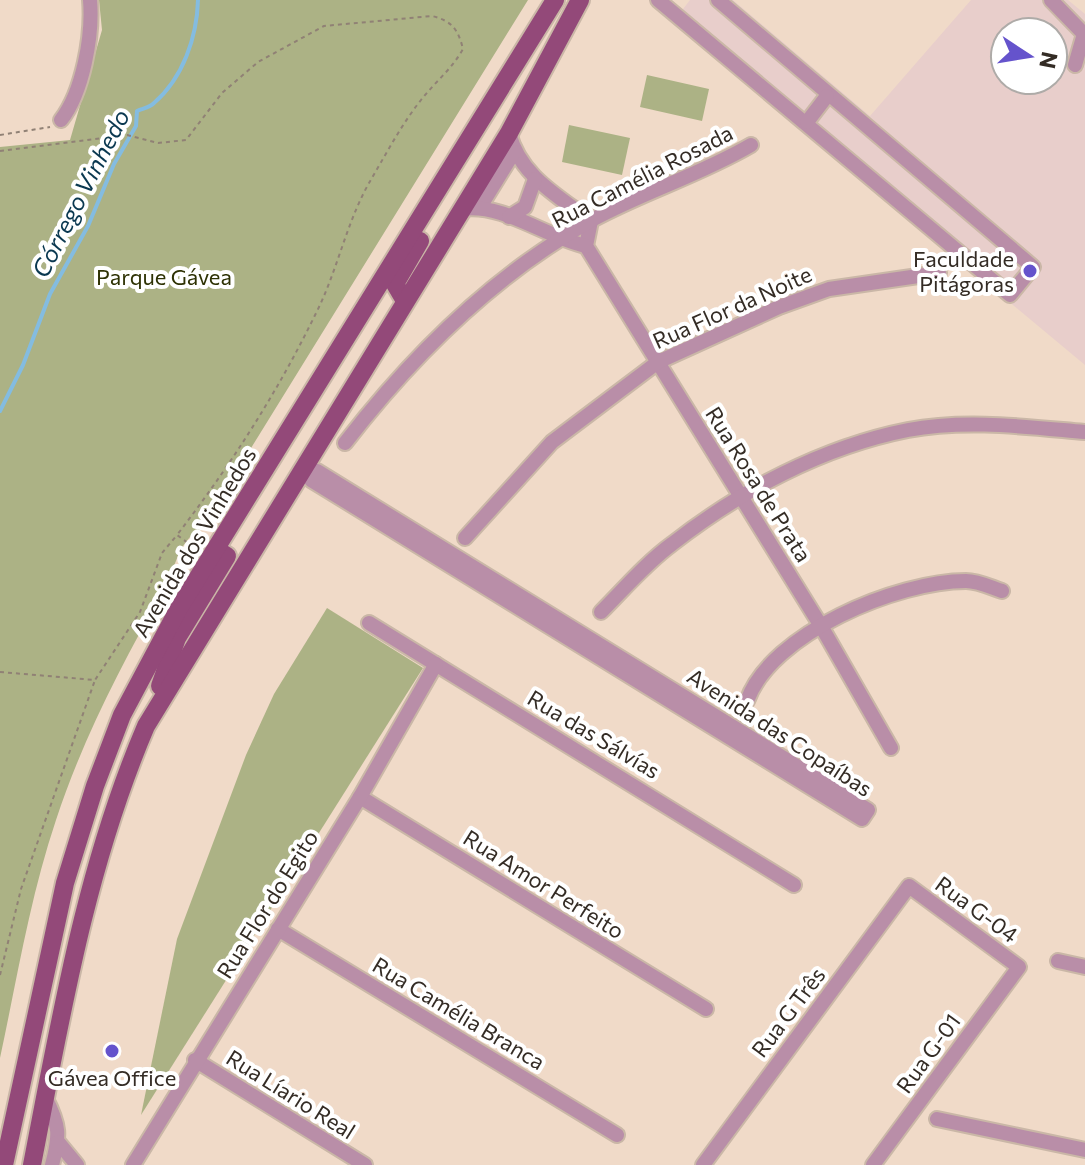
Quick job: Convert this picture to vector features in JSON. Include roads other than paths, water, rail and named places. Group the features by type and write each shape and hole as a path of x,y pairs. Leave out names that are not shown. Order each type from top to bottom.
{"main road":[{"name":"Avenida dos Vinhedos","path":"4,1165 65,883 95,786 122,715 214,552 555,0"},
{"path":"146,726 405,301 471,208 580,0"},
{"path":"405,301 395,284 431,222 489,106"},
{"path":"32,1165 86,900 118,793 177,638 227,555 214,552"}],"street":[{"path":"61,120 68,111 87,55 93,28 90,0"},
{"path":"658,0 674,5 1010,295 1033,267 827,96 718,0"},
{"path":"1051,0 1084,34 1075,65"},
{"path":"807,122 827,96"},
{"path":"509,133 514,152 535,179 591,221 586,246 559,240 509,217 471,208 514,152"},
{"name":"Rua Camélia Rosada","path":"345,443 421,354 475,305 559,240 591,221 751,145"},
{"path":"509,217 525,207 535,179"},
{"name":"Rua Rosa de Prata","path":"586,246 821,626 891,748"},
{"name":"Rua Flor da Noite","path":"465,538 552,442 658,362 779,307 829,289 939,273"},
{"path":"601,612 670,545 741,496 792,469 845,448 908,430 1012,425 1085,432"},
{"name":"Avenida das Copaíbas","path":"304,468 317,471 868,810 862,819 311,480 304,468"},
{"path":"747,701 763,669 821,626 896,593 922,586 970,581 1002,591"},
{"name":"Rua das Sálvías","path":"369,623 794,885"},
{"name":"Rua Flor do Egito","path":"133,1165 360,797 436,664"},
{"name":"Rua Amor Perfeito","path":"360,797 706,1009"},
{"name":"Rua G-04","path":"909,886 1019,967"},
{"name":"Rua G Três","path":"703,1165 909,886"},
{"name":"Rua Camélia Branca","path":"278,929 617,1135"},
{"path":"1058,961 1085,967"},
{"name":"Rua G-01","path":"873,1165 1019,967"},
{"name":"Rua Líario Real","path":"195,1060 365,1165"},
{"path":"45,1097 56,1118 58,1142 52,1165"},
{"path":"937,1119 1085,1150"},
{"path":"58,1142 77,1165"}],"waterway":[{"name":"Córrego Vinhedo","path":"0,411 23,365 50,294 88,226 114,164 136,126 137,111 154,103 180,69 195,28 198,0"}],"place":[{"name":"Faculdade Pitágoras","path":"1030,271"},
{"name":"Gávea Office","path":"112,1051"}],"park label":[{"name":"Parque Gávea","path":"164,276"}]}
